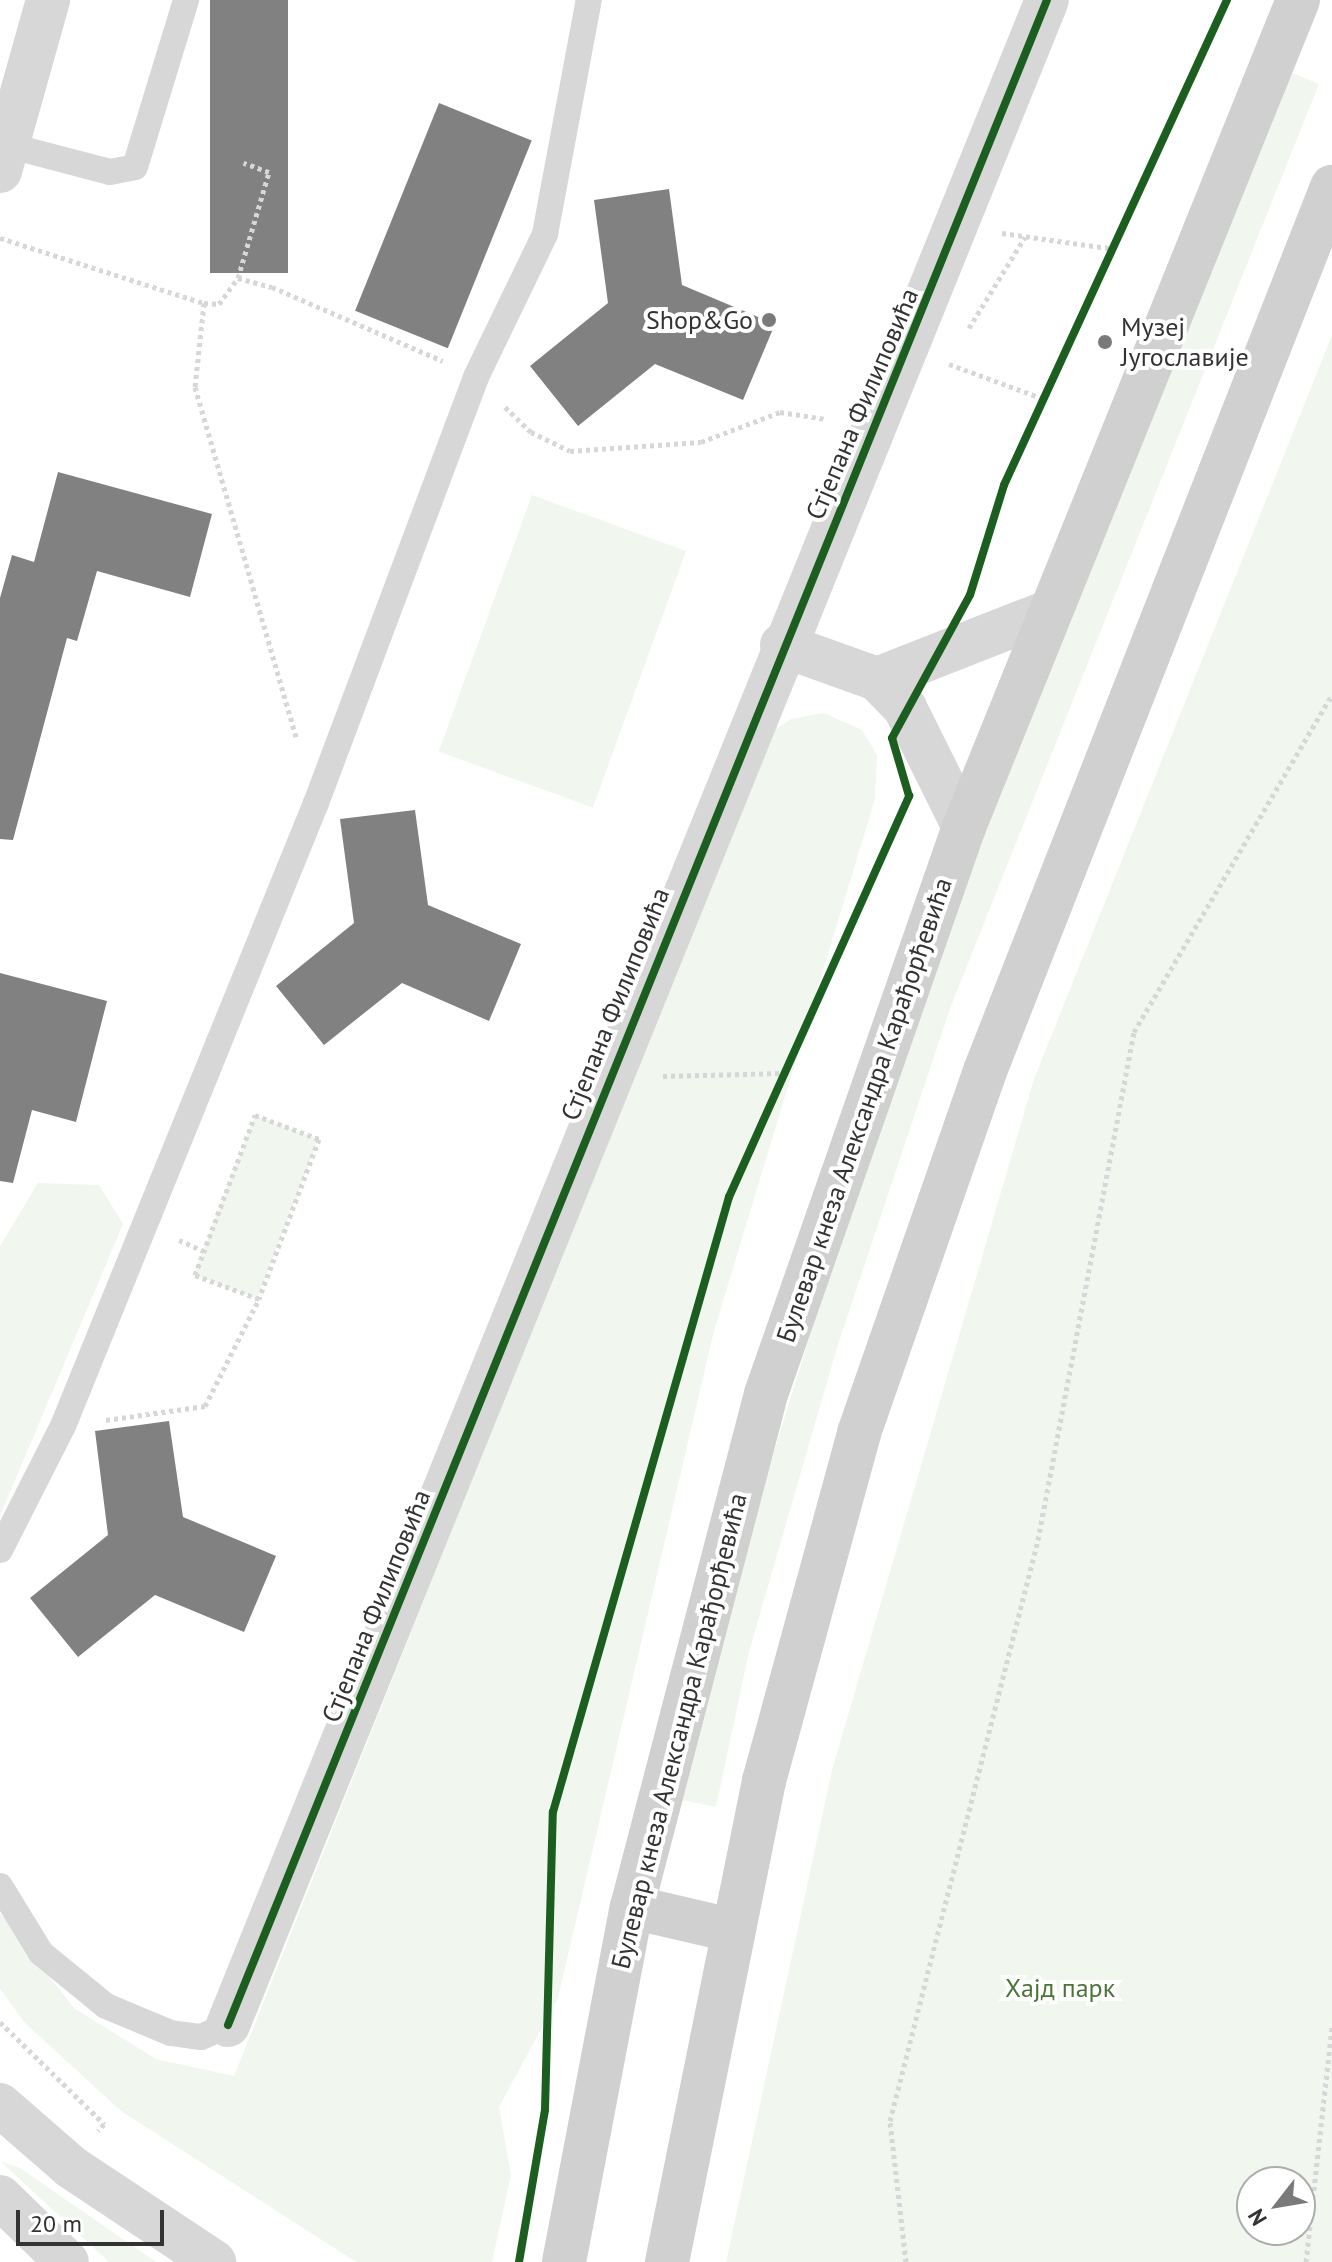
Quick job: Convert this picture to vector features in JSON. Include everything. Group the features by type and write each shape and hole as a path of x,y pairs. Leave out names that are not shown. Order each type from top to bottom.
{"main road":[{"name":"Булевар кнеза Александра Карађорђевића","path":"564,2262 632,1907 766,1394 964,827 1048,612 1298,0"},
{"path":"667,2262 731,1930 807,1611 869,1403 985,1071 1332,187"},
{"path":"632,1907 731,1930"}],"street":[{"path":"4,158 48,0"},
{"name":"Стјепана Филиповића","path":"228,2025 607,1077 1047,0"},
{"path":"877,679 1048,612"},
{"path":"782,645 877,679 928,745 964,827"},
{"path":"0,2105 61,2158 214,2262"},
{"path":"0,2197 67,2262"}],"lane":[{"path":"4,158 110,172 135,167 186,0"},
{"path":"0,1550 63,1426 316,803 476,377 545,234 589,0"},
{"name":"Стјепана Филиповића","path":"0,1886 41,1953 106,2006 171,2033 201,2037 228,2025"},
{"path":"0,2135 61,2158"}],"path":[{"path":"0,238 204,303 219,304 238,278 269,172 244,163"},
{"path":"957,226 1115,249"},
{"path":"1108,263 1121,236"},
{"path":"963,338 1025,237"},
{"path":"238,278 385,332 476,377 531,432 570,451 701,442 780,412 874,425"},
{"path":"204,303 195,387 316,803"},
{"path":"956,351 948,363 1044,399"},
{"path":"1038,414 1051,386"},
{"path":"906,2262 890,2121 1038,1540 1134,1032 1332,695"},
{"path":"776,1087 789,1060"},
{"path":"607,1077 782,1073"},
{"path":"63,1426 205,1406 259,1299 319,1139 255,1115 195,1275 259,1299"},
{"path":"1306,2262 1332,2025"}],"green space":[{"path":"1290,72 1319,84 951,1006 836,1351 749,1652 716,1807 681,1800 770,1465 865,1157 978,841"},
{"name":"Хајд парк","path":"1332,335 1332,2262 726,2262 832,1770 1034,1079"},
{"path":"532,495 686,551 593,808 439,752"},
{"path":"824,713 862,730 877,755 875,799 714,1331 558,1998 499,2107 511,2175 492,2262 356,2262 121,2111 25,2023 0,1989 0,1913 74,2008 156,2059 234,2076 769,734 791,719"},
{"path":"255,1115 318,1139 257,1299 194,1275"},
{"path":"38,1183 99,1185 123,1224 0,1516 0,1246"},
{"path":"0,2161 20,2168 156,2262 109,2262"}],"building":[{"path":"210,0 288,0 288,273 210,273"},
{"path":"439,103 532,140 448,348 355,311"},
{"path":"669,189 682,285 775,324 743,400 655,364 578,426 530,366 608,303 594,200"},
{"path":"58,472 212,514 190,597 97,571 77,641 67,638 13,840 0,839 0,598 12,555 34,562"},
{"path":"415,810 428,905 521,944 489,1021 402,983 324,1045 276,986 354,923 340,819"},
{"path":"0,973 107,1001 76,1122 32,1110 13,1183 0,1181"},
{"path":"169,1421 183,1517 276,1556 244,1632 155,1595 78,1657 30,1598 108,1535 95,1431"}],"cycle path":[{"path":"228,2025 1047,0"},
{"path":"519,2262 545,2110 553,1812 729,1197 909,796 892,738 970,595 1004,485 1227,0"}],"place":[{"name":"Shop&Go","path":"769,320"},
{"name":"Музеј Југославије","path":"1105,342"}]}
